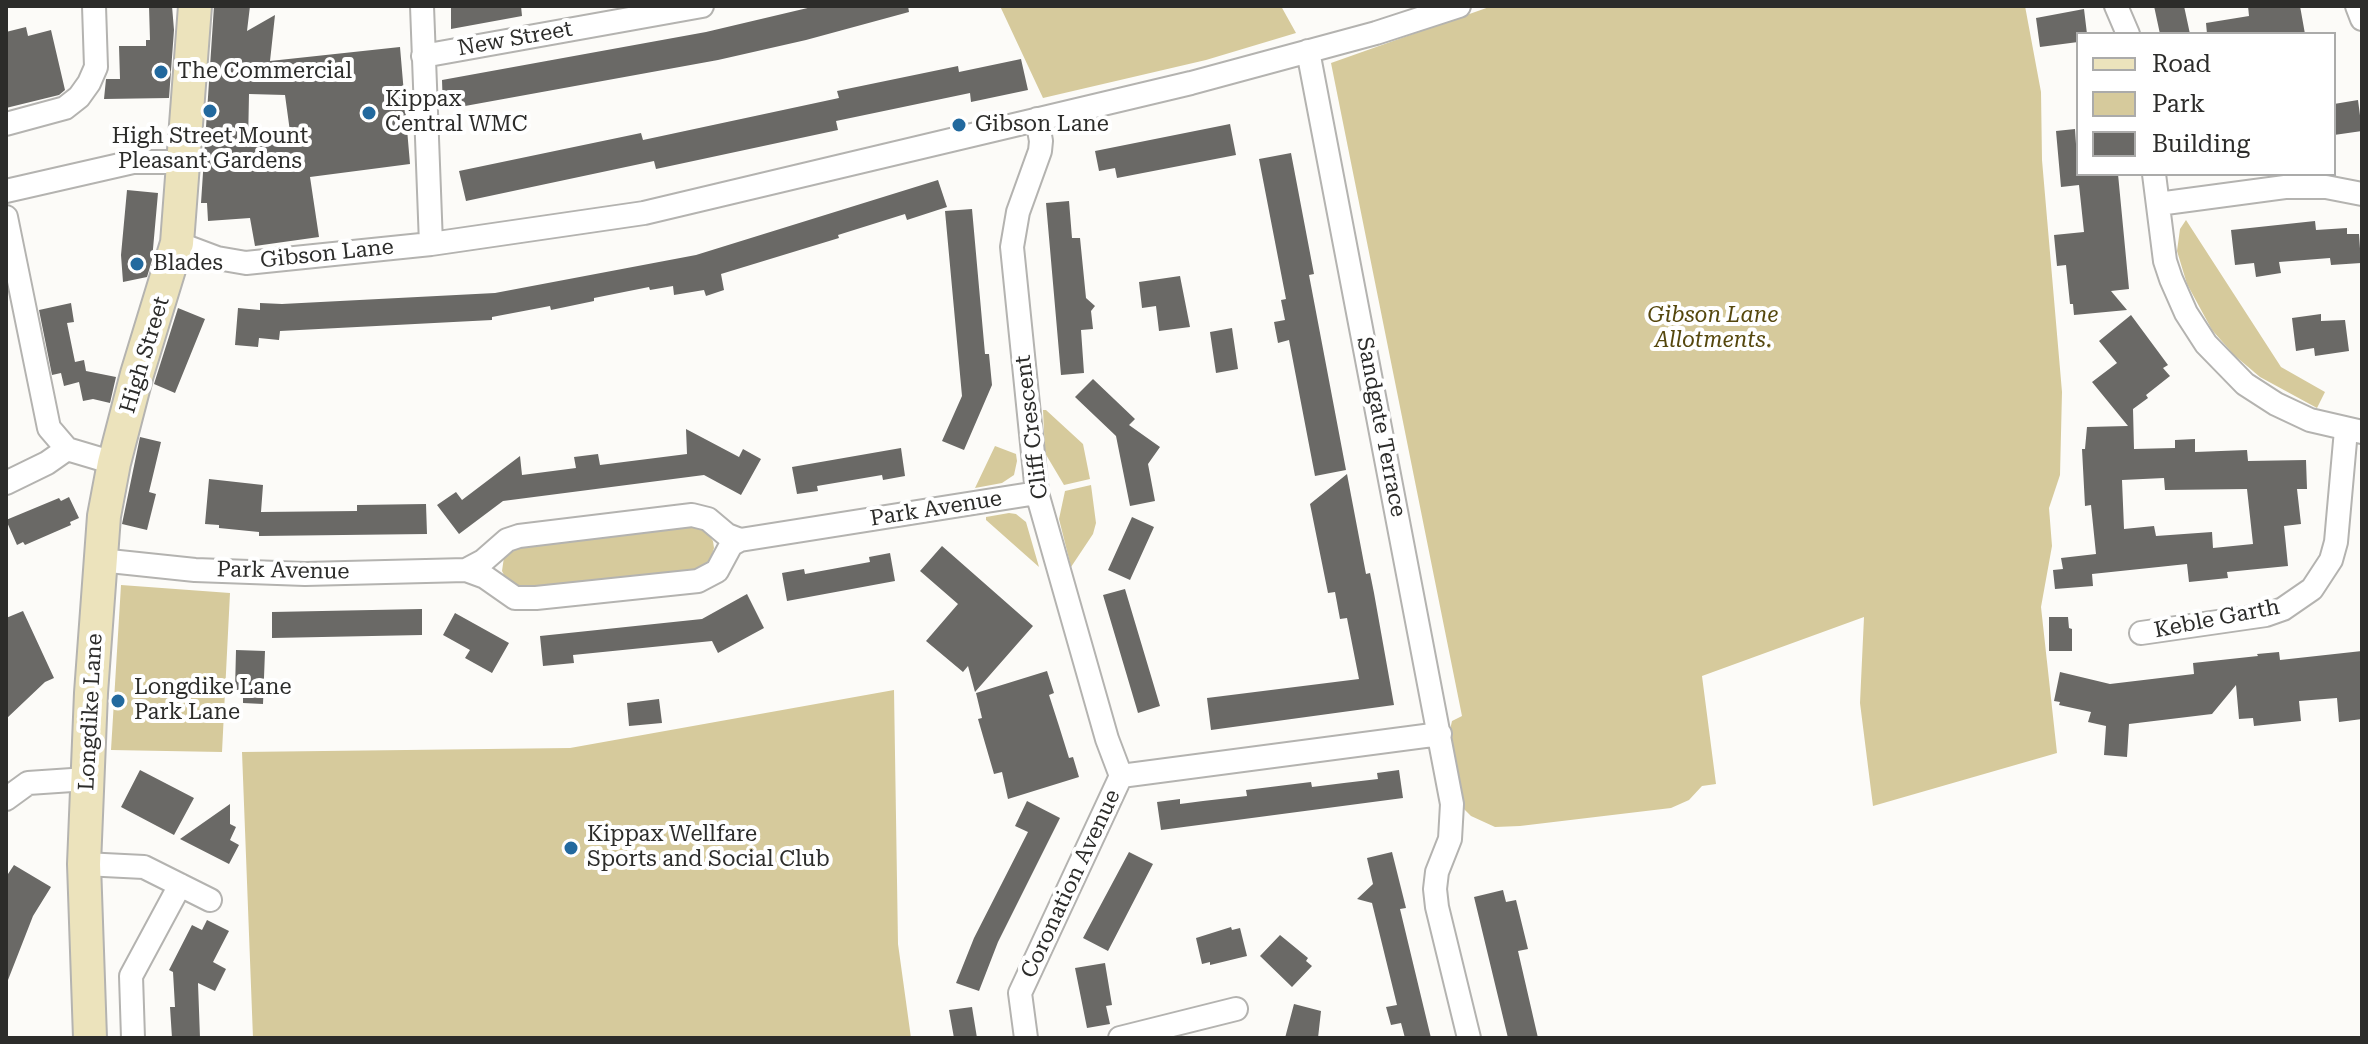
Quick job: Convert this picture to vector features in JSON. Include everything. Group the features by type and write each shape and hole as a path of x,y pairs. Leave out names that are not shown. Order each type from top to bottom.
{"main road":[{"name":"High Street","path":"100,560 114,463 177,243 195,6"},
{"name":"Longdike Lane","path":"90,1038 84,864 100,560"}],"street":[{"path":"6,124 65,108 79,97 96,67 94,6"},
{"path":"422,6 431,244"},
{"name":"New Street","path":"423,56 702,6"},
{"name":"Gibson Lane","path":"177,243 217,258 246,263 431,244 644,213 1191,83 1459,6"},
{"path":"2116,6 2127,32"},
{"path":"2357,6 2362,19"},
{"name":"Sandgate Terrace","path":"1308,51 1452,804 1450,839 1437,872 1435,889 1469,1038"},
{"name":"Cliff Crescent","path":"1037,119 1040,151 1018,212 1012,247 1037,493 1107,739 1121,776"},
{"path":"6,191 133,162 185,162"},
{"path":"2154,176 2165,261 2171,279 2186,313 2218,359 2245,384 2276,404 2310,420 2354,431"},
{"path":"2158,204 2285,187 2326,187 2362,194"},
{"path":"6,217 9,252 45,414 57,440 67,449 114,463"},
{"name":"Keble Garth","path":"2141,633 2266,615 2283,609 2312,589 2331,560 2336,542 2354,431"},
{"path":"6,483 47,463 67,449"},
{"name":"Park Avenue","path":"100,560 195,570 305,574 466,570 485,577 508,594 524,599 698,581 717,571 726,553 740,540 1037,493"},
{"path":"466,570 483,561 507,540 519,536 692,515 708,519 727,535 740,540"},
{"path":"1121,776 1440,734"},
{"name":"Coronation Avenue","path":"1026,1038 1020,993 1121,776"},
{"path":"6,799 28,783 87,779"},
{"path":"84,864 144,867 210,900"},
{"path":"133,1038 131,976 180,885"},
{"path":"1120,1038 1236,1009"}],"green space":[{"path":"1000,6 1281,6 1296,33 1206,60 1043,98"},
{"name":"Gibson Lane Allotments.","path":"1492,6 2025,6 2041,92 2042,160 2062,392 2060,475 2049,508 2052,546 2041,607 2057,753 1873,806 1860,703 1864,617 1702,676 1716,784 1702,786 1689,800 1671,808 1495,827 1471,816 1464,809 1449,734 1452,721 1462,716 1331,63"},
{"path":"2186,220 2281,367 2325,392 2317,408 2260,377 2234,355 2212,330 2187,284 2177,251 2180,229"},
{"path":"1043,410 1083,444 1090,479 1064,485 1045,453"},
{"path":"995,446 1016,454 1014,475 1002,483 975,488"},
{"path":"1091,485 1096,523 1093,534 1071,567 1059,519 1065,491"},
{"path":"1009,513 1026,522 1039,567 986,520 986,517"},
{"path":"691,526 705,530 713,541 710,561 699,569 522,588 515,587 502,571 508,551 520,545"},
{"path":"121,585 230,593 222,752 111,750"},
{"name":"Kippax Wellfare Sports and Social Club","path":"894,690 898,944 911,1038 253,1038 242,752 570,748"}],"building":[{"path":"149,6 172,6 174,30 169,98 104,99 106,79 120,79 119,46 146,46 146,40 150,40"},
{"path":"214,6 250,6 247,31 275,15 270,61 400,47 410,164 310,177 319,237 255,246 250,218 208,221 207,203 201,203","holes":["249,94 285,95 291,139 248,145"]},
{"path":"451,6 521,6 522,16 451,29"},
{"path":"816,6 908,6 909,12 718,60 443,110 442,80 706,32"},
{"path":"2154,6 2184,6 2190,32 2160,32"},
{"path":"2248,6 2300,6 2305,32 2207,32 2206,23 2249,16"},
{"path":"2084,9 2087,32 2076,32 2076,42 2040,47 2036,18"},
{"path":"26,27 28,36 51,30 65,90 59,95 6,108 6,32"},
{"path":"1021,59 1028,90 971,102 970,93 836,121 838,130 656,169 654,161 466,201 459,171 641,133 643,140 839,98 837,91 958,66 959,72"},
{"path":"2358,100 2362,131 2336,135 2336,104"},
{"path":"1230,124 1236,155 1117,178 1115,168 1099,171 1095,151"},
{"path":"2075,129 2076,176 2118,176 2129,289 2111,291 2127,310 2074,315 2066,265 2057,266 2054,235 2084,232 2079,185 2061,187 2056,131"},
{"path":"1291,153 1314,274 1309,275 1346,470 1315,476 1289,340 1278,343 1274,322 1285,320 1281,300 1286,299 1259,159"},
{"path":"938,180 947,207 907,220 905,214 721,274 724,290 706,296 704,290 674,295 673,286 650,290 649,287 551,310 550,306 492,317 492,320 280,331 279,340 259,338 258,347 235,345 238,308 260,310 260,303 495,293 696,255"},
{"path":"127,190 158,193 152,260 147,277 123,282 121,255"},
{"path":"1069,201 1072,238 1080,238 1086,298 1095,306 1091,311 1093,329 1081,330 1084,373 1061,375 1046,203"},
{"path":"972,209 985,354 989,354 992,385 964,450 942,441 962,396 945,211"},
{"path":"2315,221 2316,230 2347,228 2347,234 2359,234 2361,263 2331,265 2330,258 2279,262 2281,273 2256,277 2254,263 2235,265 2231,230"},
{"path":"1180,276 1190,327 1159,331 1156,306 1142,308 1139,282"},
{"path":"71,303 74,322 67,323 75,362 84,360 86,371 116,377 110,403 93,399 83,401 79,382 64,386 61,373 52,375 39,310"},
{"path":"178,308 205,319 175,393 154,384"},
{"path":"2321,314 2321,321 2345,320 2349,351 2315,356 2314,348 2296,351 2292,318"},
{"path":"2131,315 2168,365 2163,368 2170,376 2133,409 2134,449 2175,448 2175,440 2195,439 2195,452 2247,450 2248,461 2306,460 2307,489 2297,489 2301,524 2284,526 2288,566 2227,572 2228,578 2189,582 2187,564 2092,574 2093,586 2055,589 2053,570 2063,569 2061,558 2096,554 2091,505 2085,506 2082,449 2085,449 2087,427 2128,426 2092,382 2117,363 2099,341","holes":["2164,478 2165,490 2247,489 2253,544 2213,548 2212,532 2156,536 2154,526 2124,529 2122,480"]},
{"path":"1232,328 1238,369 1216,373 1210,332"},
{"path":"1093,379 1135,419 1129,425 1160,447 1148,464 1155,501 1130,506 1116,436 1075,397"},
{"path":"686,429 739,457 743,449 761,459 741,495 704,475 503,501 459,534 437,505 456,492 462,500 520,456 522,475 576,468 574,457 598,454 600,465 687,454"},
{"path":"140,437 161,442 149,492 156,494 147,530 122,524"},
{"path":"901,448 905,476 883,480 882,475 817,486 818,491 797,494 792,467"},
{"path":"1347,474 1366,574 1370,573 1394,705 1211,730 1207,698 1359,679 1347,618 1340,619 1335,592 1328,593 1310,504"},
{"path":"209,479 263,485 261,512 357,511 357,505 426,504 427,534 259,536 259,532 219,528 219,525 205,524"},
{"path":"69,497 79,518 70,522 71,525 25,545 23,542 17,545 6,520 59,498 61,501"},
{"path":"1132,517 1154,527 1130,580 1108,570"},
{"path":"942,546 1033,626 975,692 968,666 963,672 926,641 958,604 920,571"},
{"path":"890,553 895,581 787,601 782,573 804,569 805,574 870,562 869,557"},
{"path":"1125,589 1160,706 1138,713 1103,595"},
{"path":"747,594 764,628 718,653 712,641 573,655 574,663 543,666 540,636 702,619"},
{"path":"422,609 422,635 272,638 272,612"},
{"path":"23,611 54,678 45,682 6,719 6,618"},
{"path":"455,613 509,643 492,673 465,658 470,650 443,635"},
{"path":"2049,617 2068,617 2069,628 2072,629 2072,651 2049,651"},
{"path":"236,650 265,651 263,704 243,703 243,690 235,690"},
{"path":"2362,651 2362,719 2339,722 2337,698 2299,701 2301,721 2254,726 2253,718 2239,719 2236,685 2212,714 2129,724 2127,757 2104,755 2106,726 2088,722 2091,712 2059,705 2060,702 2054,701 2060,672 2110,684 2194,674 2193,663 2257,654 2279,652 2280,660"},
{"path":"1047,671 1054,693 1049,695 1069,758 1073,757 1079,777 1008,799 1002,772 994,774 978,719 982,718 976,693"},
{"path":"659,699 662,723 629,726 627,703"},
{"path":"140,770 194,798 174,835 121,807"},
{"path":"1399,770 1403,798 1161,830 1157,802 1180,799 1180,804 1247,796 1246,790 1311,782 1312,787 1378,779 1377,773"},
{"path":"1027,801 1060,818 998,942 979,991 956,983 974,938 1028,832 1015,826"},
{"path":"230,804 230,824 236,827 230,840 239,845 229,864 180,839"},
{"path":"1129,852 1153,864 1108,951 1083,938"},
{"path":"1392,852 1406,908 1400,909 1431,1038 1405,1038 1401,1023 1391,1025 1386,1007 1397,1005 1372,903 1357,899 1373,884 1367,858"},
{"path":"14,865 51,887 33,916 6,980 6,877"},
{"path":"1503,890 1506,902 1516,900 1528,949 1518,951 1538,1038 1508,1038 1474,897"},
{"path":"207,920 229,931 213,962 226,969 215,991 198,983 200,1038 172,1038 170,1007 175,1007 173,972 169,970 192,925 202,930"},
{"path":"1231,927 1232,930 1240,928 1247,956 1202,964 1196,938"},
{"path":"1280,935 1308,958 1306,961 1312,966 1292,987 1260,956"},
{"path":"1105,963 1112,1005 1106,1006 1110,1024 1087,1028 1075,968"},
{"path":"1294,1004 1321,1011 1318,1038 1285,1038"},
{"path":"972,1007 977,1038 954,1038 949,1010"}],"place":[{"name":"The Commercial","path":"161,72"},
{"name":"High Street Mount Pleasant Gardens","path":"210,111"},
{"name":"Kippax Central WMC","path":"369,113"},
{"name":"Gibson Lane","path":"959,125"},
{"name":"Blades","path":"137,264"},
{"name":"Longdike Lane Park Lane","path":"118,701"},
{"name":"Kippax Wellfare Sports and Social Club","path":"571,848"}]}
